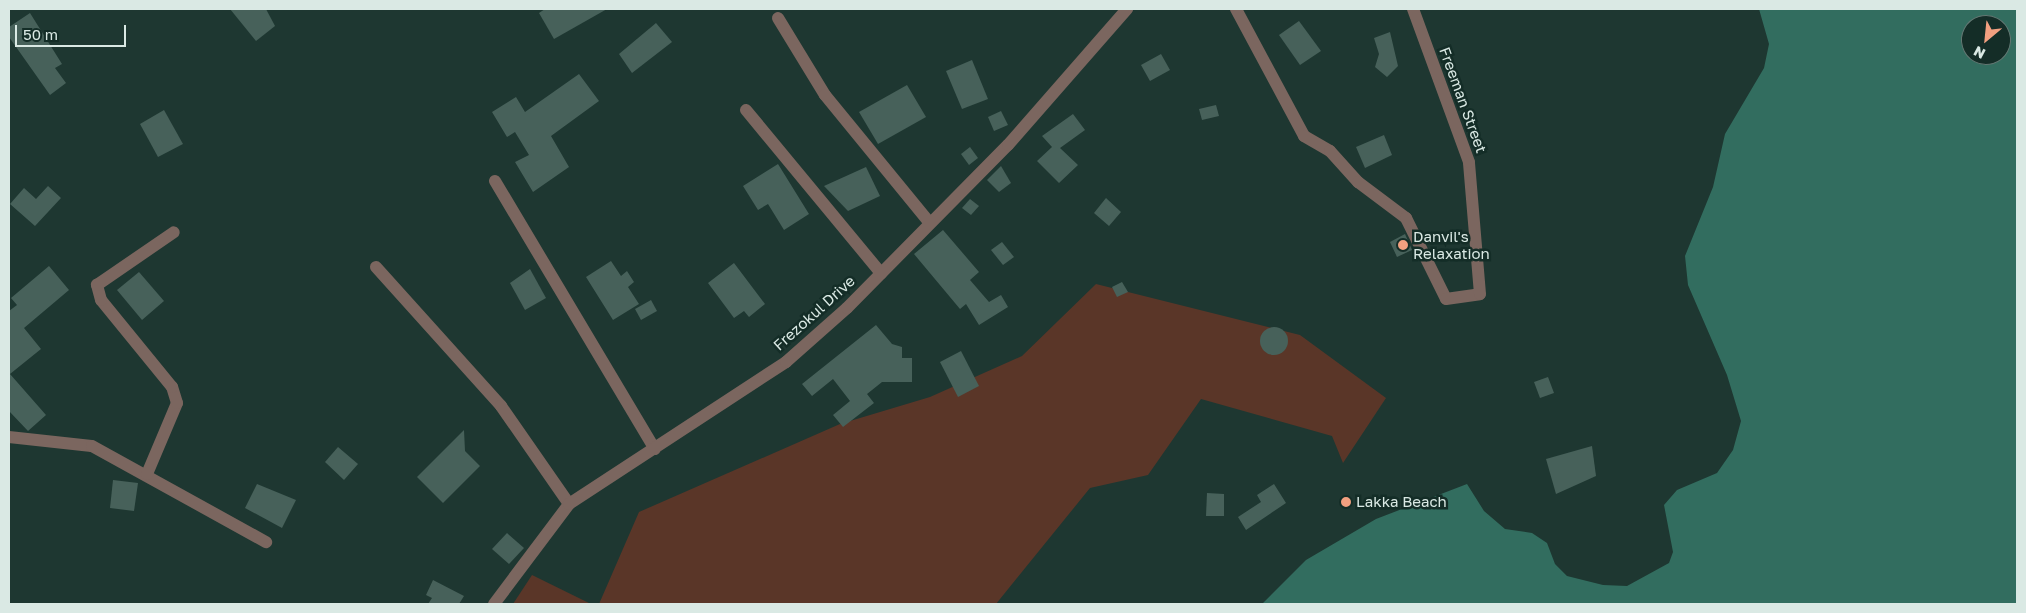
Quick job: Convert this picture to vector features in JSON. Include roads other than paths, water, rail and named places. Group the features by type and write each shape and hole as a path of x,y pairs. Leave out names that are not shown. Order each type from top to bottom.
{"street":[{"name":"Frezokul Drive","path":"494,604 568,504 786,362 881,273 929,222 1008,145 1127,9"},
{"name":"Freeman Street","path":"1236,9 1304,136 1330,151 1358,182 1406,218 1446,300 1480,294 1469,162 1413,9"},
{"path":"778,18 825,94 929,222"},
{"path":"746,110 881,273"},
{"path":"495,181 655,449"},
{"path":"147,474 177,403 172,387 101,300 98,285 174,232"},
{"path":"376,267 501,406 568,504"},
{"path":"9,437 92,446 147,474 208,514 266,542"}],"place":[{"name":"Danvil's Relaxation","path":"1403,245"},
{"name":"Lakka Beach","path":"1346,502"}]}
